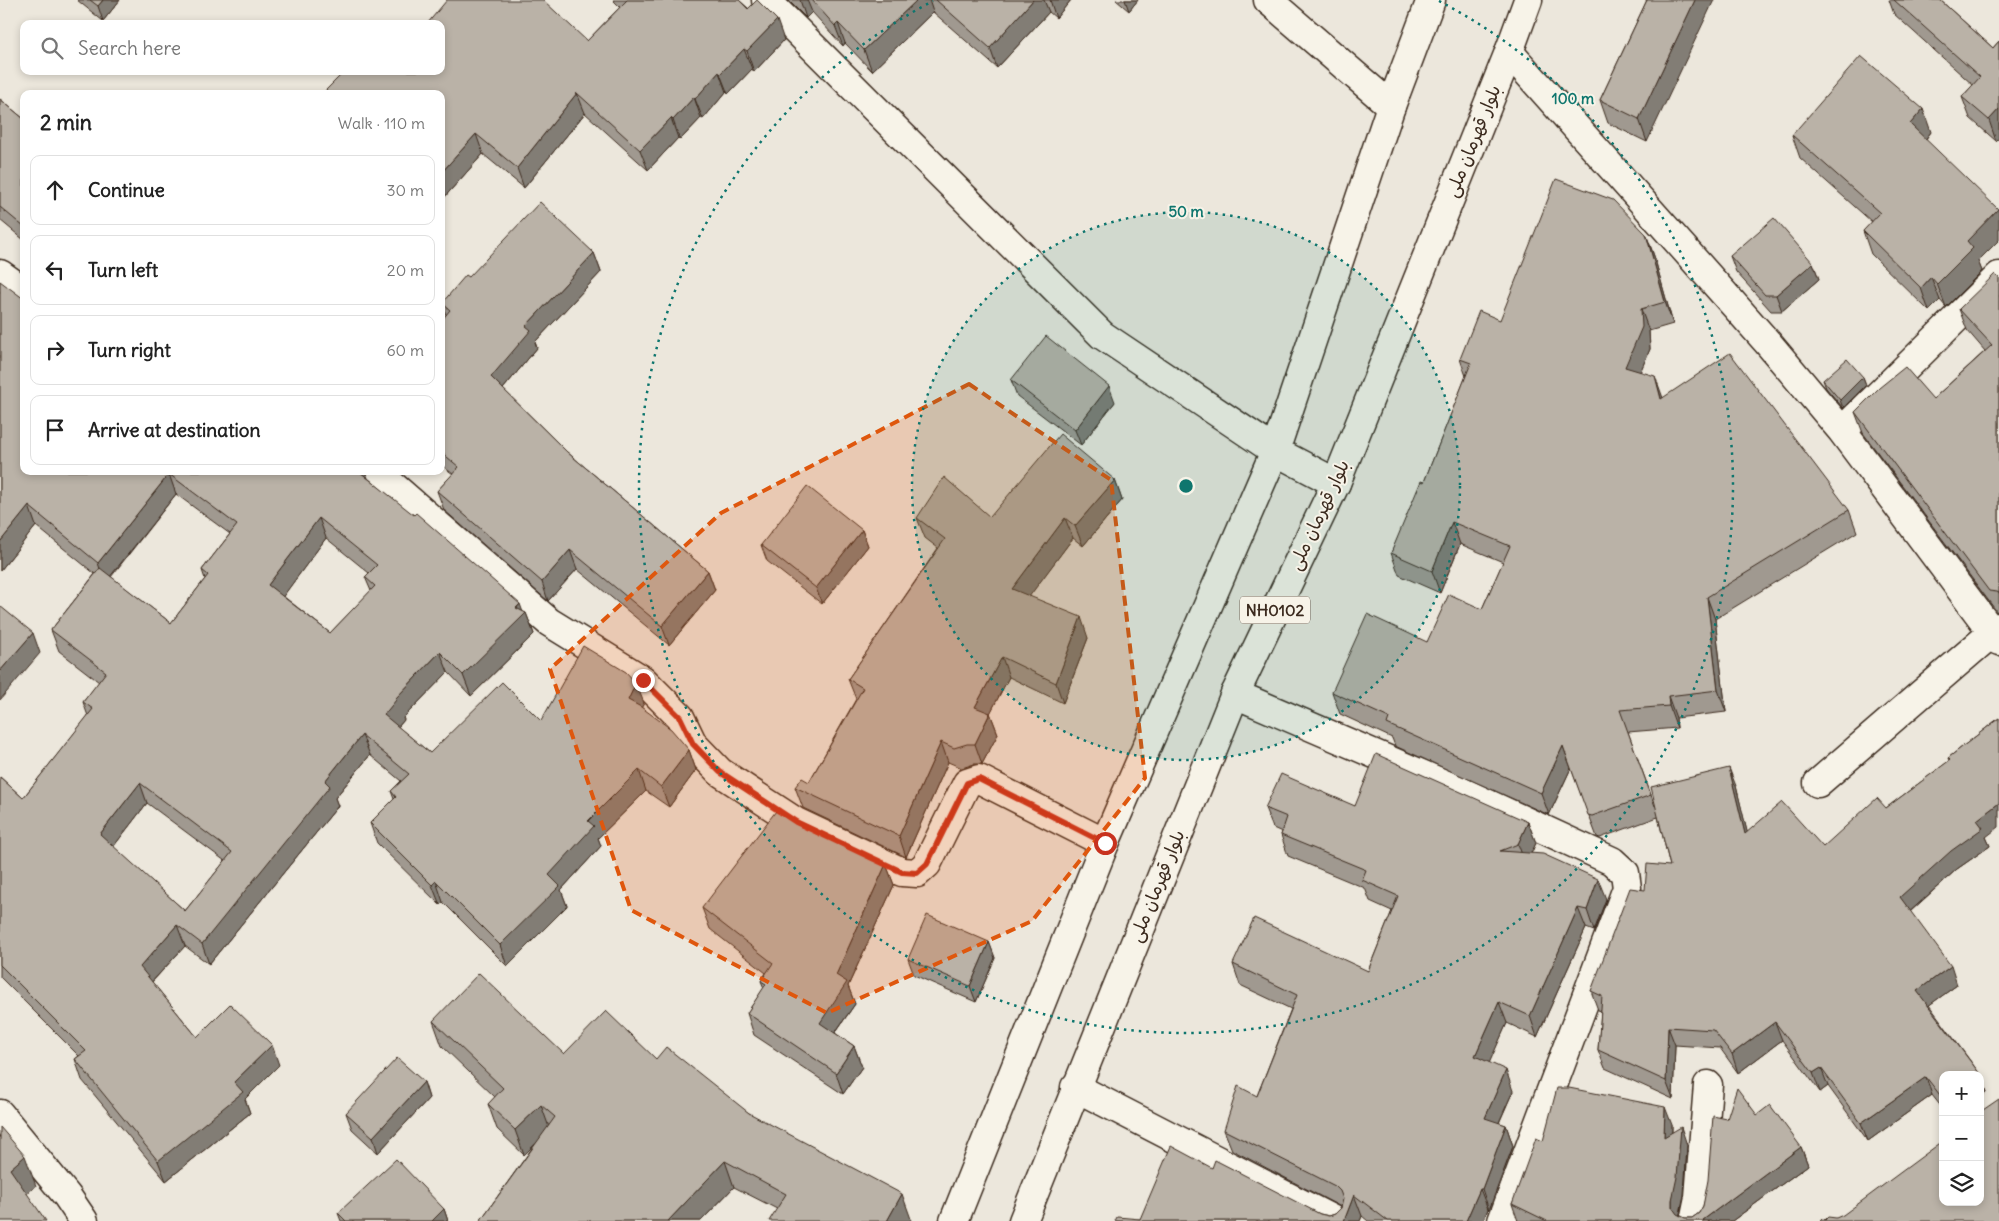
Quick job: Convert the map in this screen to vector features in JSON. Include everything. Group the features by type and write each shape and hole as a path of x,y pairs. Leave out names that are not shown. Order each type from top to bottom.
{"main road":[{"path":"766,0 1102,335 1275,451 1336,483"},
{"path":"1268,0 1391,106"},
{"name":"NH0102","path":"954,1221 1105,843 1275,451 1391,106 1431,0"},
{"name":"بلوار قهرمان ملی","path":"1023,1221 1235,694 1336,483 1509,52 1528,0"},
{"path":"1509,52 1768,343 1842,431 1997,634 1818,783"},
{"path":"0,274 20,287"},
{"path":"1842,431 1999,276"},
{"path":"381,475 549,622 643,680 680,717 693,744 720,772 796,822 902,872 917,873 927,864 967,783 979,779 1105,843"},
{"path":"1235,694 1456,789 1612,861 1625,873 1627,888 1502,1221"},
{"path":"1694,1221 1700,1197 1708,1085"},
{"path":"1076,1087 1335,1221"},
{"path":"0,1114 67,1196 84,1221"}],"highlighted area":[{"path":"969,384 1111,480 1145,778 1032,921 827,1013 631,910 550,669 721,513"}],"building":[{"path":"90,0 103,0 98,6"},
{"path":"447,0 543,0 587,41 627,0 739,0 748,9 757,0 777,20 747,51 744,49 720,74 719,72 695,99 694,97 673,120 671,118 640,150 577,93 517,168 476,134 445,169 445,90 326,90 341,75 445,75 445,20 430,20"},
{"path":"812,0 917,0 864,50 838,23 835,26"},
{"path":"936,0 1033,0 990,48"},
{"path":"1647,0 1695,0 1639,119 1600,100"},
{"path":"1894,0 1940,0 1993,48 1999,41 1999,109 1989,120 1962,97 1980,77"},
{"path":"1861,56 1923,109 1910,124 1998,209 1967,241 1973,248 1937,284 1931,277 1921,288 1863,231 1880,213 1792,135"},
{"path":"0,99 20,116 20,224 0,207"},
{"path":"1556,179 1613,200 1646,234 1665,302 1641,309 1642,327 1625,367 1655,376 1661,399 1730,353 1849,510 1707,597 1718,690 1668,696 1669,706 1620,710 1651,795 1592,816 1588,815 1563,746 1541,793 1387,724 1389,718 1332,692 1367,614 1427,642 1449,594 1482,609 1510,546 1452,522 1432,571 1391,553 1421,481 1424,482 1471,363 1460,359 1479,311 1500,320"},
{"path":"540,202 594,253 526,326 531,330 491,377 567,452 708,571 662,626 570,550 542,582 437,491 459,467 445,455 445,316 450,310 445,306 445,300 466,275 469,277"},
{"path":"1774,218 1813,263 1776,295 1765,295 1730,256"},
{"path":"1995,274 1999,278 1999,593 1989,591 1855,412 1879,388 1905,367 1933,399 1992,345 1959,309"},
{"path":"0,281 20,296 20,475 168,475 98,563 29,506 0,542"},
{"path":"1046,336 1109,386 1075,430 1011,380"},
{"path":"1847,359 1863,377 1840,400 1823,380"},
{"path":"1060,434 1115,480 1075,526 1065,518 1012,589 1081,617 1056,683 1002,657 975,707 990,713 975,744 954,748 941,742 899,836 795,787 802,778 809,782 863,688 848,679 945,539 917,518 944,477 990,517"},
{"path":"170,475 364,475 414,515 416,513 520,604 516,608 526,613 463,675 440,652 395,699 384,715 430,753 502,682 541,721 583,646 626,672 636,683 628,700 671,729 689,750 661,787 639,770 588,821 594,826 549,875 560,886 500,945 436,881 432,885 370,823 396,797 391,791 409,774 362,735 325,781 330,786 202,944 177,925 140,967 197,1037 230,1004 272,1045 234,1082 243,1092 158,1161 75,1059 86,1051 0,965 0,777 23,798 93,709 83,702 106,672 51,630 100,568 171,623 208,575 202,570 237,525","holes":["319,518 377,565 365,577 375,586 330,633 268,585","140,783 232,852 185,911 100,834"]},
{"path":"807,486 862,530 816,588 761,545"},
{"path":"0,606 33,633 0,671"},
{"path":"1999,718 1999,803 1977,820 1983,828 1951,851 1900,897 1951,966 1917,991 1978,1071 1939,1071 1939,1094 1926,1077 1861,1123 1821,1068 1813,1073 1775,1022 1732,1054 1713,1030 1668,1027 1666,1081 1598,1050 1602,996 1591,991 1630,888 1645,890 1647,864 1670,866 1651,787 1729,768 1745,834 1782,802 1823,847 1877,798 1886,808 1950,760 1948,758"},
{"path":"1376,754 1528,822 1518,844 1500,851 1543,854 1598,879 1587,910 1578,908 1530,1016 1499,1002 1475,1056 1506,1070 1485,1118 1506,1125 1482,1189 1480,1189 1466,1221 1388,1221 1354,1195 1344,1221 1115,1221 1117,1217 1140,1219 1171,1146 1212,1168 1215,1160 1320,1214 1329,1216 1335,1214 1341,1208 1343,1199 1340,1191 1335,1186 1224,1130 1238,1086 1257,1096 1297,995 1233,964 1254,918 1368,971 1398,896 1362,880 1366,870 1281,835 1287,817 1265,808 1281,774 1355,806"},
{"path":"776,811 886,864 836,975 847,982 820,1023 854,1046 836,1073 747,1013 766,984 761,981 773,963 702,908"},
{"path":"927,915 989,942 970,986 908,959"},
{"path":"479,973 564,1054 606,1011 656,1059 666,1047 749,1113 902,1194 887,1221 769,1221 786,1194 725,1161 668,1221 480,1221 555,1117 541,1105 515,1130 488,1104 503,1088 433,1021"},
{"path":"397,1058 424,1082 373,1137 346,1113"},
{"path":"1557,1088 1569,1088 1665,1107 1664,1137 1681,1127 1677,1177 1672,1207 1677,1214 1685,1218 1692,1218 1699,1213 1703,1206 1708,1180 1713,1116 1727,1119 1737,1088 1757,1115 1770,1105 1801,1147 1704,1221 1547,1221 1512,1204 1536,1138 1543,1141"},
{"path":"1999,1099 1999,1221 1820,1221 1823,1218 1825,1220 1828,1217 1836,1218 1843,1215 1939,1144 1939,1206 1984,1206 1984,1109"},
{"path":"0,1127 25,1156 10,1169 46,1221 0,1221"},
{"path":"396,1159 444,1209 432,1221 346,1221 338,1213"}],"route":[{"path":"643,680 680,717 693,744 720,772 796,822 902,872 917,873 927,864 967,783 979,779 1105,843"}]}
